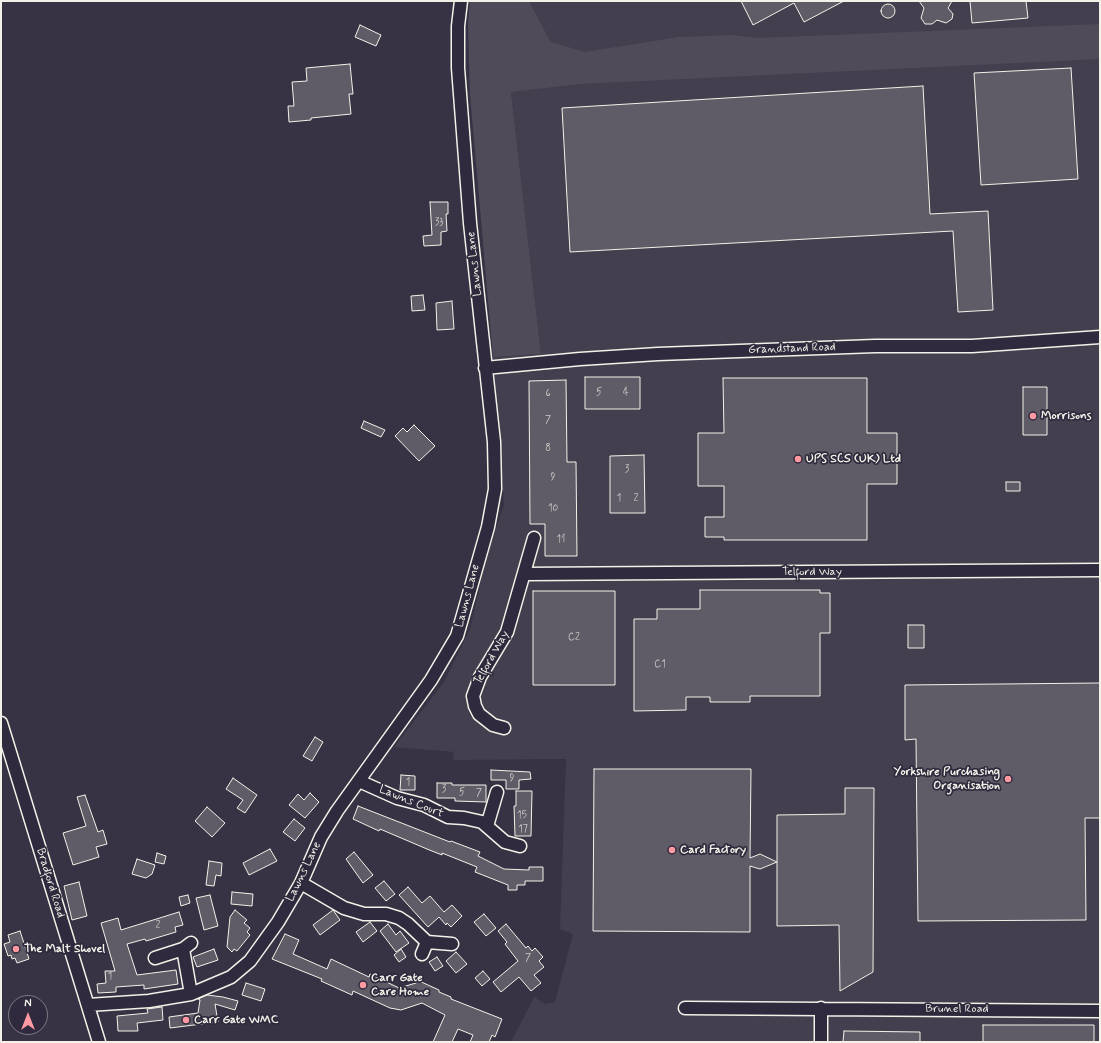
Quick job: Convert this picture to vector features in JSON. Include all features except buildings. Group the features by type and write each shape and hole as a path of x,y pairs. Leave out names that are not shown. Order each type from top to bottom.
{"street":[{"name":"Lawns Lane","path":"88,1005 149,1001 191,994 231,977 250,961 278,922 301,883 321,837 431,680 457,636 488,527 495,489 494,442 470,223 458,68 458,26 461,1"},
{"name":"Grandstand Road","path":"485,368 580,359 658,354 875,346 972,346 1100,337"},
{"name":"Telford Way","path":"504,728 494,725 479,714 475,706 473,696 480,677 507,632 534,538"},
{"name":"Telford Way","path":"524,574 1100,570"},
{"name":"Bradford Road","path":"1,723 99,1042"},
{"name":"Lawns Court","path":"359,781 397,798 424,805 448,817 474,819 487,826 505,842 520,846"},
{"path":"487,826 497,792"},
{"path":"301,883 349,910 364,914 386,914 399,918 408,924 427,942 452,944"},
{"path":"422,954 427,942"},
{"path":"155,958 187,946 191,994"},
{"name":"Brunel Road","path":"685,1008 1098,1010"},
{"path":"821,1008 821,1042"}],"shaded area":[{"path":"470,1 529,1 551,42 585,52 679,37 732,35 759,38 1100,24 1100,59 580,84 511,92 541,354 493,357 470,95 468,25"},
{"path":"529,1 1100,1 1100,1042 511,1042 534,997 545,1004 555,1002 573,934 560,929 566,759 453,760 454,752 394,747 444,682 470,629 486,558 504,505 493,357 541,354 511,92 551,42"}],"place":[{"name":"Morrisons","path":"1033,416"},
{"name":"UPS SCS (UK) Ltd","path":"798,459"},
{"name":"Yorkshire Purchasing Organisation","path":"1008,779"},
{"name":"Card Factory","path":"672,850"},
{"name":"The Malt Shovel","path":"16,949"},
{"name":"Carr Gate Care Home","path":"363,985"},
{"name":"Carr Gate WMC","path":"186,1020"}]}
